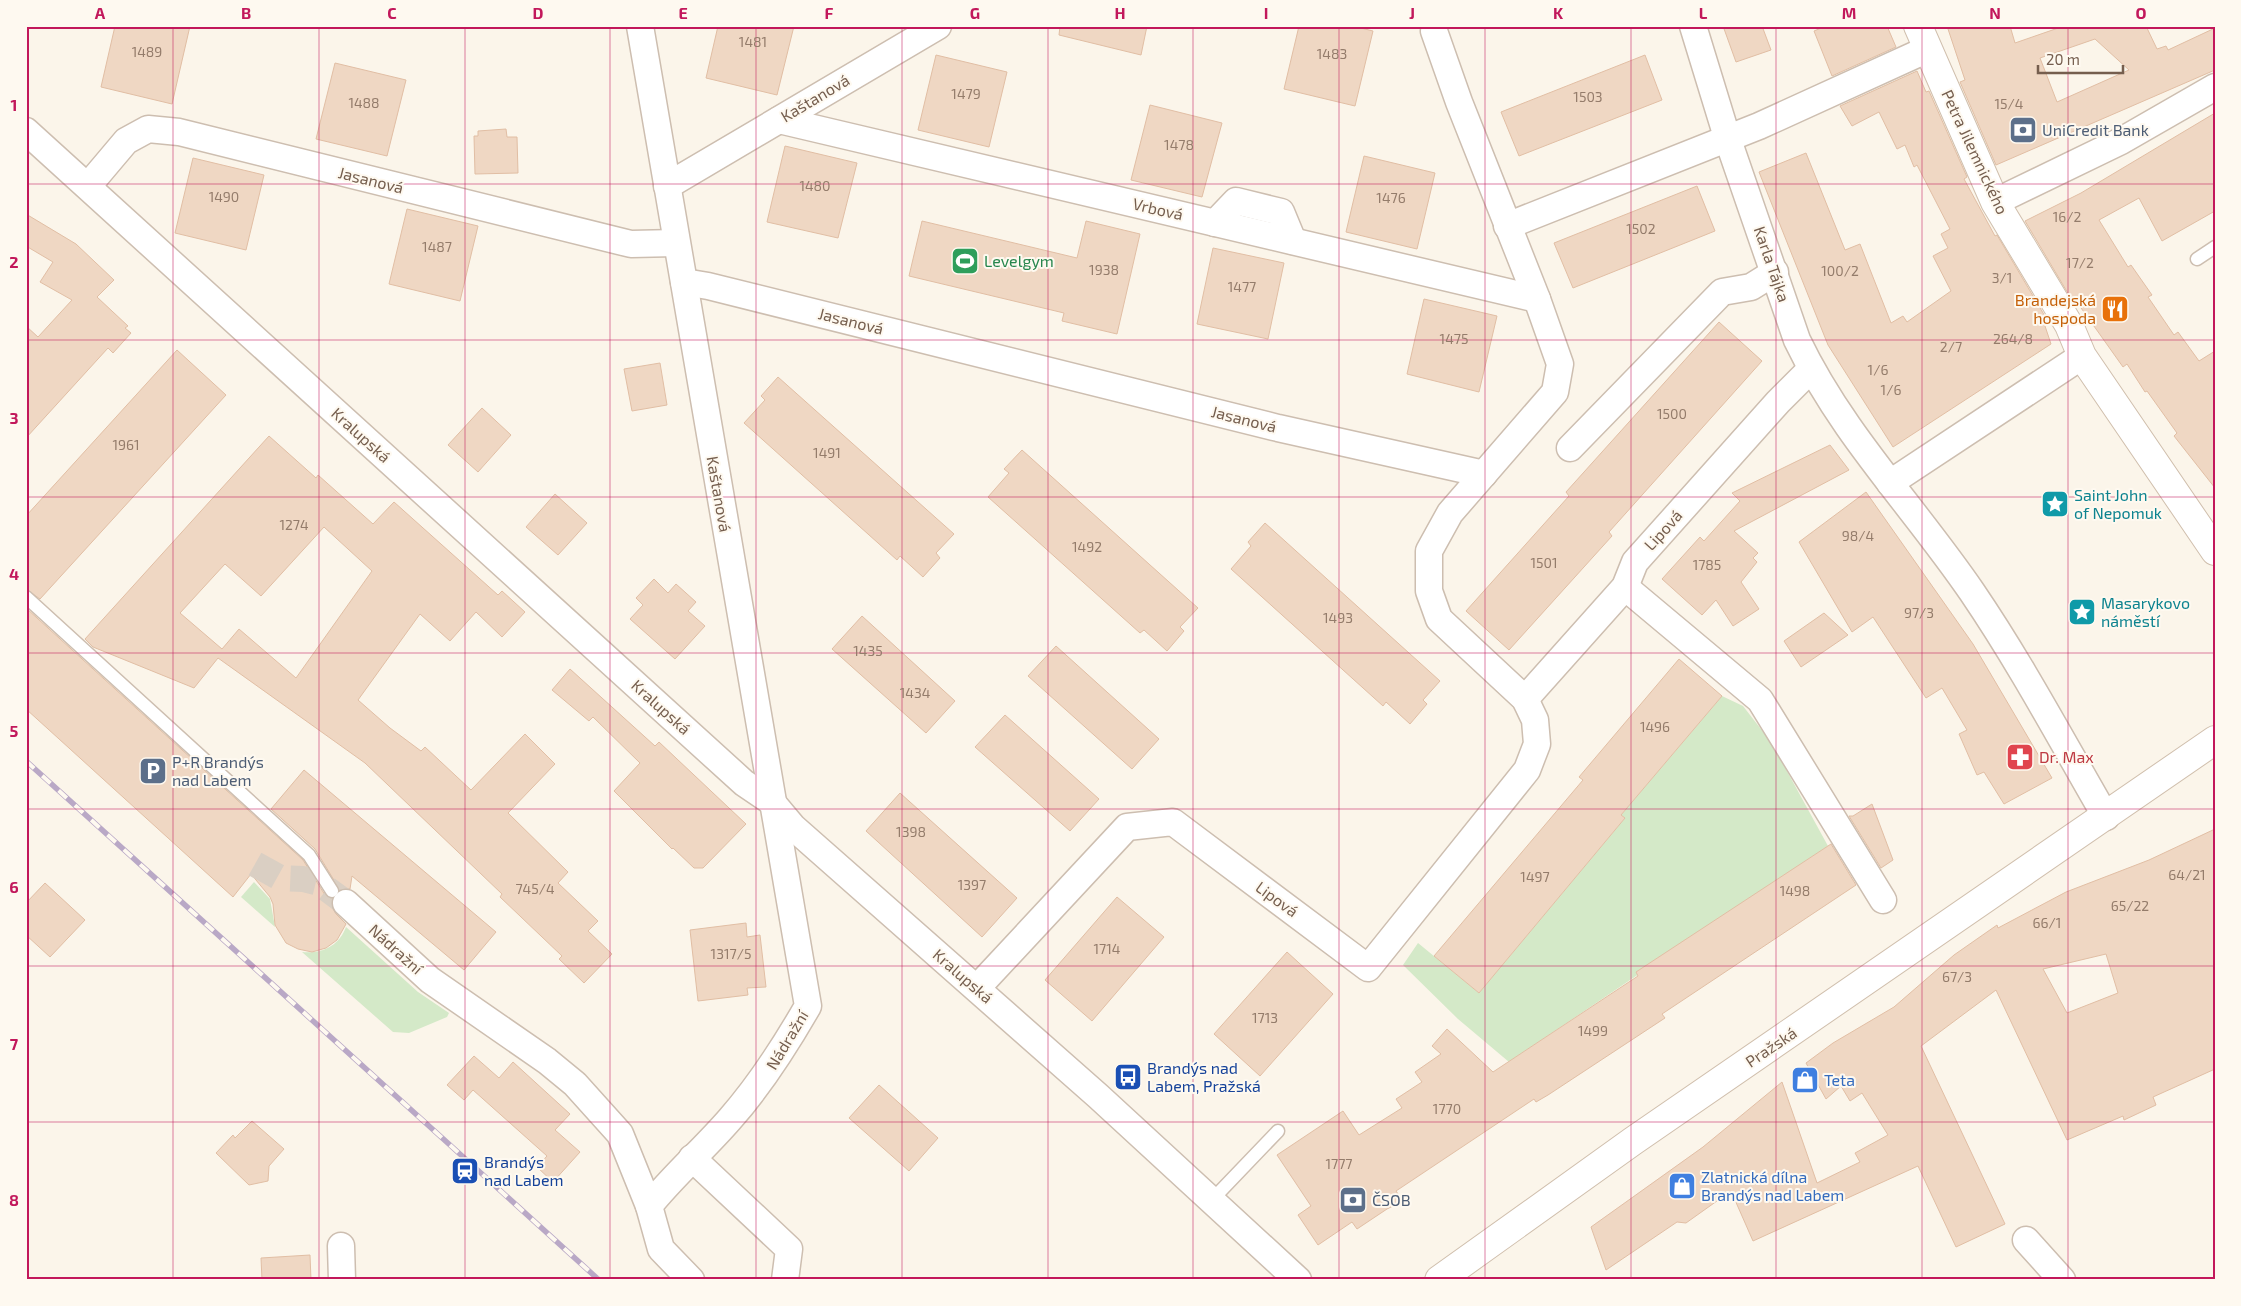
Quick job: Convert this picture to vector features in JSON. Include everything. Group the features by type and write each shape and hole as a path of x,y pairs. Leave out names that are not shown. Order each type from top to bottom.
{"main road":[{"name":"Petra Jilemnického","path":"1923,38 1995,202 2069,325 2082,356"},
{"path":"2082,356 2215,551"},
{"path":"2106,817 2215,740"},
{"name":"Pražská","path":"1439,1280 1633,1142 2106,817"}],"street":[{"name":"Kaštanová","path":"640,26 772,802"},
{"name":"Kaštanová","path":"667,186 938,26"},
{"name":"Karla Tájka","path":"1693,26 1727,137 1797,340 1811,369 1871,460 1890,483"},
{"path":"1434,31 1459,102 1537,299 1560,364 1555,392 1450,512 1429,551 1428,591 1440,619 1525,699"},
{"path":"1507,226 1727,137 1759,126 1923,38"},
{"path":"1995,202 2121,141 2215,87"},
{"name":"Vrbová","path":"779,120 1537,299"},
{"name":"Jasanová","path":"88,186 126,141 148,129 179,132 631,244 676,243"},
{"name":"Kralupská","path":"26,131 744,783 772,802 793,827 1098,1096 1210,1202 1298,1280"},
{"path":"1570,448 1722,292 1751,287 1775,272"},
{"name":"Jasanová","path":"684,282 786,305 1278,428 1484,474"},
{"path":"2082,356 1890,483 1982,607 2022,670 2106,817"},
{"name":"Lipová","path":"977,988 1127,827 1173,822 1368,968 1527,770 1537,744 1535,720 1525,699 1626,587 1635,562 1778,402 1811,369"},
{"path":"1626,587 1760,700 1883,900"},
{"name":"Nádražní","path":"649,1206 730,1119 776,1062 808,1006 772,802"},
{"name":"Nádražní","path":"339,897 430,980 547,1061 575,1084 620,1134 649,1206 661,1249 691,1280"},
{"path":"692,1158 789,1249 785,1280"},
{"path":"2026,1240 2062,1280"},
{"path":"340,1246 342,1280"}],"lane":[{"path":"2197,259 2215,247"},
{"path":"26,597 309,855 339,897"},
{"path":"1210,1202 1278,1131"}],"green space":[{"path":"1722,696 1743,706 1771,742 1828,846 1509,1062 1458,1019 1403,965 1418,943 1479,993 1625,818 1621,815"},
{"path":"254,882 270,899 275,927 241,897"},
{"path":"346,927 418,992 449,1013 447,1017 409,1033 393,1032 302,952 316,952 329,947 339,939"}],"building":[{"path":"115,26 190,26 172,104 101,87"},
{"path":"718,26 794,26 777,95 706,78"},
{"path":"1060,26 1147,26 1141,55 1059,35"},
{"path":"1299,26 1353,26 1373,31 1355,106 1284,89"},
{"path":"1723,26 1762,26 1771,50 1736,62"},
{"path":"1826,26 1887,26 1896,47 1832,76 1814,31"},
{"path":"1947,26 2010,26 2015,43 2064,26 2146,26 2157,49 2166,46 2168,50 2215,28 2215,70 1996,165 1960,82 1965,80","holes":["2095,39 2129,70 2057,102 2040,58"]},
{"path":"936,55 1007,72 989,147 918,130"},
{"path":"1645,55 1662,100 1519,156 1501,112"},
{"path":"335,63 406,80 387,156 316,139"},
{"path":"1917,71 1926,92 1929,91 1967,177 1964,179 1995,236 1997,235 2046,318 2043,320 2051,344 1893,447 1828,345 1759,172 1806,153 1845,250 1860,244 1891,323 1903,316 1907,322 1951,291 1933,256 1948,248 1941,234 1950,229 1917,165 1914,167 1905,145 1897,149 1879,112 1852,126 1840,106"},
{"path":"1150,105 1222,123 1202,197 1131,180"},
{"path":"2215,113 2215,211 2162,241 2139,198 2099,220 2128,267 2131,265 2152,295 2148,297 2174,335 2178,332 2199,361 2215,351 2215,488 2174,436 2177,433 2147,391 2145,392 2127,364 2123,367 2074,298 2072,300 2025,221 2081,193"},
{"path":"506,129 507,137 517,137 518,173 475,174 474,136 478,136 478,131"},
{"path":"785,146 857,163 838,238 767,222"},
{"path":"1364,156 1435,173 1417,249 1346,232"},
{"path":"193,158 264,175 246,250 175,233"},
{"path":"1697,186 1715,231 1573,288 1554,243"},
{"path":"407,209 478,226 460,301 389,284"},
{"path":"26,214 76,244 114,280 97,297 128,326 125,328 131,333 113,353 108,348 26,438 26,326 38,337 72,300 40,282 53,262 26,246"},
{"path":"922,221 1077,258 1086,221 1140,234 1117,334 1062,321 1064,313 909,276"},
{"path":"1213,248 1284,263 1268,339 1197,324"},
{"path":"1424,299 1497,316 1479,392 1407,374"},
{"path":"1719,322 1762,361 1609,532 1612,536 1509,650 1466,611 1569,496 1566,492"},
{"path":"177,350 226,395 40,599 26,589 26,516"},
{"path":"660,363 667,405 632,411 624,369"},
{"path":"778,377 954,534 936,553 940,558 923,577 900,556 897,560 744,423 765,400 761,396"},
{"path":"482,408 511,435 478,472 448,445"},
{"path":"269,436 316,478 318,475 373,524 394,502 498,595 502,591 525,612 502,637 476,612 450,641 420,614 358,700 390,728 421,751 425,747 471,790 525,734 555,764 508,813 568,872 558,883 598,921 588,931 612,954 584,983 559,959 562,956 500,897 502,894 365,763 218,658 194,688 93,647 85,639","holes":["324,527 372,571 296,678 239,629 222,649 180,613 225,564 261,596"]},
{"path":"1830,445 1849,470 1734,531 1758,553 1753,558 1757,562 1741,582 1759,609 1733,626 1716,600 1702,615 1662,579 1700,537 1704,541 1740,501 1732,493"},
{"path":"1022,450 1198,608 1180,627 1184,631 1167,651 1144,630 1140,633 988,497 1009,473 1004,469"},
{"path":"1866,492 1973,644 2052,778 2004,804 1984,772 1977,775 1959,734 1967,730 1942,688 1926,698 1873,617 1852,632 1799,542"},
{"path":"555,494 587,523 558,555 526,527"},
{"path":"1265,523 1440,681 1423,700 1427,704 1410,724 1386,702 1383,706 1231,569 1251,546 1248,542"},
{"path":"654,579 668,593 676,584 696,602 688,611 705,626 675,659 630,619 643,605 636,598"},
{"name":"P+R Brandýs nad Labem","path":"26,608 303,860 325,895 332,899 332,907 336,914 346,924 337,940 326,948 312,952 298,949 286,943 275,925 273,904 270,897 251,874 233,897 26,709"},
{"path":"1824,613 1848,635 1801,667 1784,641"},
{"path":"862,616 955,701 926,733 832,649"},
{"path":"1056,646 1159,739 1132,769 1028,676"},
{"path":"1679,659 1722,696 1621,815 1625,818 1479,993 1434,956 1583,780 1579,777"},
{"path":"570,669 655,746 659,742 746,824 703,868 694,868 672,849 614,791 640,763 593,717 589,721 552,690"},
{"path":"1005,715 1099,799 1070,831 975,747"},
{"path":"304,770 496,932 464,970 352,876 350,889 340,890 315,849 271,809"},
{"path":"900,793 1017,898 982,937 866,831"},
{"path":"1872,804 1893,860 1881,868 1849,816 1853,816"},
{"path":"2215,829 2215,1069 2153,1097 2156,1105 2124,1120 2123,1116 2067,1140 1996,990 1921,1046 2005,1224 1956,1247 1918,1166 1753,1241 1731,1191 1686,1223 1677,1222 1606,1270 1591,1227 1703,1147 1782,1082 1817,1183 1860,1162 1855,1153 1888,1135 1862,1093 1850,1101 1841,1086 1826,1099 1806,1063 1833,1043 1894,1007 1954,955 1997,925 1998,928 2066,892 2149,860","holes":["2106,954 2118,993 2067,1013 2043,969"]},
{"path":"1831,844 1856,885 1662,1014 1665,1018 1548,1095 1536,1102 1534,1099 1396,1191 1403,1201 1357,1229 1352,1222 1318,1245 1298,1215 1311,1206 1277,1155 1343,1111 1359,1135 1402,1108 1396,1099 1422,1082 1415,1072 1441,1054 1432,1046 1447,1029 1493,1072 1638,976 1636,972"},
{"path":"45,883 85,920 50,957 26,935 26,903"},
{"path":"1117,897 1164,937 1092,1021 1045,980"},
{"path":"746,923 747,937 760,935 766,987 747,988 748,995 698,1001 690,930"},
{"path":"1287,952 1333,994 1260,1076 1214,1034"},
{"name":"Brandýs nad Labem","path":"474,1056 499,1078 513,1062 570,1114 555,1130 580,1152 553,1182 537,1167 547,1156 473,1090 464,1100 447,1085"},
{"path":"879,1085 938,1138 909,1171 849,1118"},
{"path":"252,1121 284,1149 269,1166 268,1181 249,1185 216,1153 233,1135 235,1138"},
{"path":"310,1255 311,1280 262,1280 261,1258"}],"tunnel":[{"path":"255,864 280,878 303,879 319,883 346,903"}],"railway":[{"path":"26,761 599,1280"}],"place":[{"name":"UniCredit Bank","path":"2023,130"},
{"name":"Levelgym","path":"965,261"},
{"name":"Brandejská hospoda","path":"2115,309"},
{"name":"Saint John of Nepomuk","path":"2055,504"},
{"name":"Masarykovo náměstí","path":"2082,612"},
{"name":"Dr. Max","path":"2020,757"},
{"name":"P+R Brandýs nad Labem","path":"153,771"},
{"name":"Brandýs nad Labem, Pražská","path":"1128,1077"},
{"name":"Teta","path":"1805,1080"},
{"name":"Brandýs nad Labem","path":"465,1171"},
{"name":"Zlatnická dílna Brandýs nad Labem","path":"1682,1186"},
{"name":"ČSOB","path":"1353,1200"}]}
